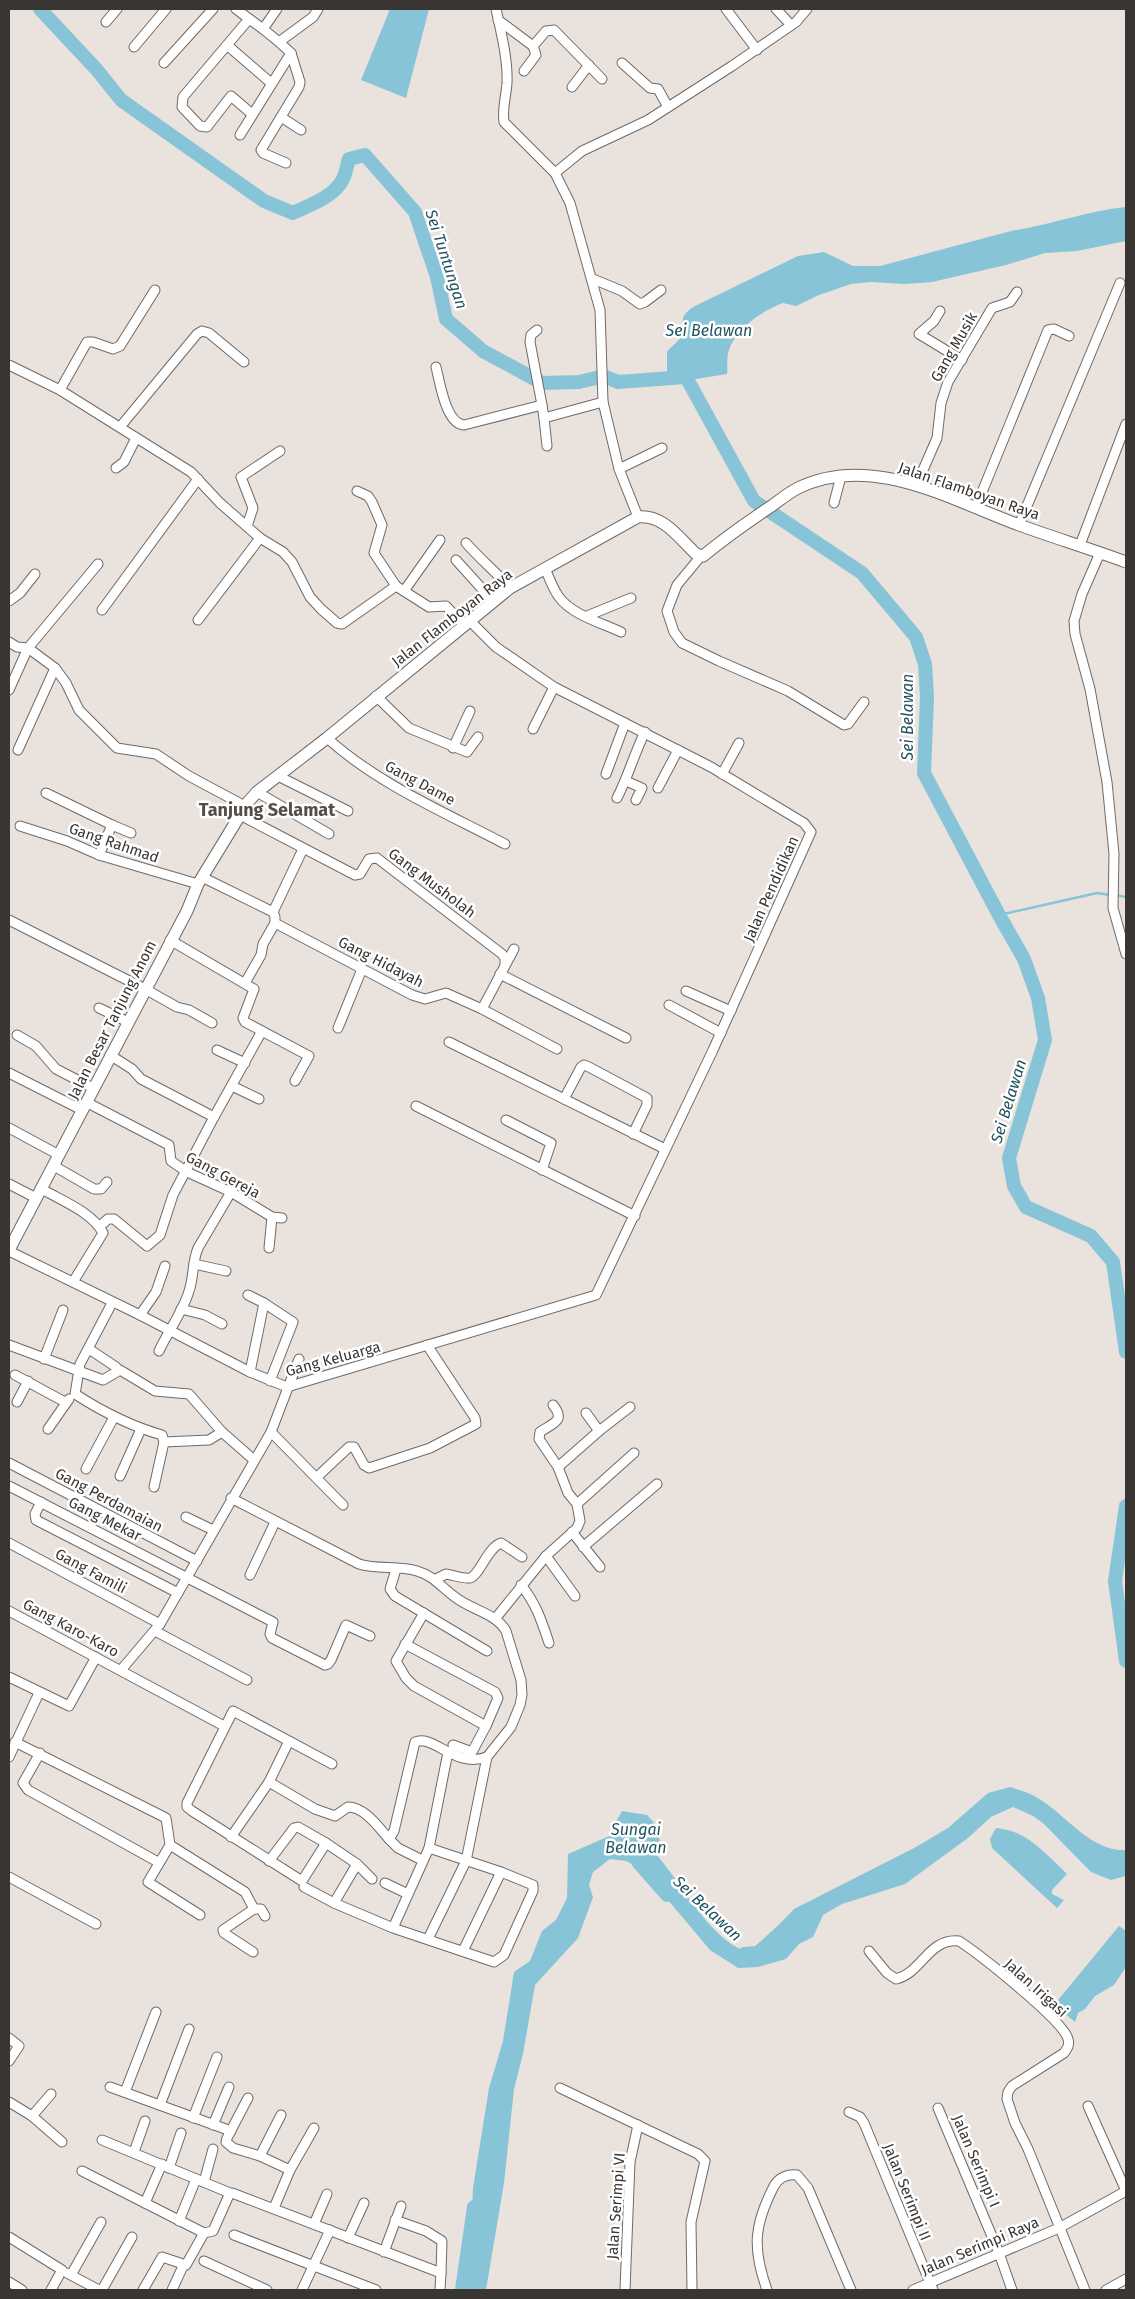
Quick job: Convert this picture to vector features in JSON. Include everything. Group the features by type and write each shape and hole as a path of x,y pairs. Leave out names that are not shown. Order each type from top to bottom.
{"main road":[{"name":"Jalan Flamboyan Raya","path":"701,556 742,525 798,488 841,476 885,477 916,486 976,507 1019,525 1126,562"},
{"path":"638,517 650,516 665,524 696,554 701,556"},
{"name":"Jalan Flamboyan Raya","path":"242,811 257,792 327,738 510,588 638,517"},
{"name":"Jalan Besar Tanjung Anom","path":"9,1251 200,881 242,811"}],"street":[{"path":"106,22 117,9"},
{"path":"134,47 166,9"},
{"path":"164,64 213,9"},
{"path":"236,9 263,28 291,53 300,82 261,152 286,163"},
{"path":"263,28 277,9"},
{"path":"279,42 313,17 318,9"},
{"path":"496,9 506,76 502,112 504,122 511,132 555,173 570,203 593,279 600,310 604,380 603,402 619,469 638,517"},
{"path":"726,9 756,50"},
{"path":"776,9 791,25"},
{"path":"555,173 582,151 648,120 756,50 791,25 807,9"},
{"path":"249,19 183,97 182,108 200,126 207,127 231,96 252,114"},
{"path":"498,20 533,46 536,55 524,71"},
{"path":"533,46 546,31 554,30 602,79"},
{"path":"228,45 270,83"},
{"path":"240,135 270,83 291,53"},
{"path":"622,63 650,88 658,89 668,107"},
{"path":"572,87 589,65"},
{"path":"281,117 301,130"},
{"path":"593,279 622,292 640,304 646,302 661,290"},
{"path":"1019,525 1120,283"},
{"path":"60,390 87,342 93,342 113,349 120,346 155,290"},
{"name":"Gang Musik","path":"916,486 937,438 944,389 992,308 1010,302 1017,292"},
{"path":"940,311 934,321 919,334 962,360"},
{"path":"976,507 1048,330 1054,329 1068,336"},
{"path":"537,330 530,339 548,446"},
{"path":"120,426 197,334 206,331 244,362"},
{"path":"9,365 60,390 181,465 220,504 260,538 283,552 292,562 310,596 337,623 342,624 400,588 440,540"},
{"path":"436,367 447,406 453,420 458,425 464,426 542,405"},
{"path":"544,418 603,402"},
{"path":"1080,545 1126,424"},
{"path":"116,468 124,462 136,438"},
{"path":"619,469 662,448"},
{"path":"247,526 253,508 240,477 280,451"},
{"path":"834,503 841,476"},
{"path":"102,610 198,480"},
{"path":"357,491 368,496 380,519 382,530 374,553 400,588"},
{"path":"198,620 260,538"},
{"path":"466,543 510,588"},
{"path":"1100,553 1082,594 1074,621 1075,634 1090,689 1107,782 1114,854 1113,908 1126,954"},
{"path":"701,556 677,585 667,611 674,632 682,643 788,691 846,726 864,702"},
{"path":"456,560 493,602"},
{"path":"9,689 28,648 98,564"},
{"path":"545,568 560,599 587,616 621,632"},
{"path":"9,601 20,593 35,574"},
{"name":"Jalan Pendidikan","path":"400,588 429,607 446,606 496,647 554,687 645,732 722,774 804,823 811,832 721,1033 596,1295"},
{"path":"587,616 631,598"},
{"name":"Gang Musholah","path":"9,642 17,647 28,648 55,668 66,683 80,710 118,748 156,754 303,849 358,876 369,859 377,858 502,954 505,958 505,964"},
{"path":"18,750 55,668"},
{"path":"533,729 554,687"},
{"path":"376,696 409,728 453,748 467,752 478,737"},
{"path":"453,748 470,710"},
{"path":"606,774 625,723"},
{"path":"617,798 626,781 628,768 645,732"},
{"name":"Gang Dame","path":"327,738 375,775 505,844"},
{"path":"722,774 739,743"},
{"path":"658,788 678,750"},
{"path":"278,776 348,811"},
{"path":"626,781 642,788 636,800"},
{"path":"257,792 330,834"},
{"path":"46,793 131,833"},
{"path":"99,855 112,825"},
{"name":"Gang Rahmad","path":"20,826 67,841 99,855 200,881"},
{"path":"245,983 261,955 263,944 275,923 273,912 303,849"},
{"path":"200,881 273,912"},
{"path":"9,920 177,1007 189,1010 212,1023"},
{"name":"Gang Hidayah","path":"275,923 420,999 428,999 446,993 482,1009 557,1049"},
{"path":"170,940 255,990 243,1018 245,1022 309,1056 296,1081"},
{"path":"482,1009 514,949"},
{"path":"338,1028 362,969"},
{"path":"500,974 626,1038"},
{"path":"686,992 731,1011"},
{"path":"669,1005 721,1033"},
{"path":"99,1008 128,1022"},
{"path":"100,1226 110,1218 144,1245 150,1245 160,1235 173,1195 262,1031"},
{"path":"17,1035 36,1046 56,1069 93,1088"},
{"path":"449,1042 665,1149"},
{"path":"217,1050 245,1063"},
{"path":"110,1055 132,1070 140,1079 214,1117"},
{"path":"564,1099 581,1067 584,1065 589,1067 647,1098 647,1105 633,1134"},
{"path":"9,1073 84,1106"},
{"path":"232,1086 259,1099"},
{"name":"Gang Gereja","path":"84,1106 169,1145 171,1161 187,1172 231,1192 272,1217 282,1218"},
{"path":"416,1106 635,1216"},
{"path":"506,1120 550,1143 542,1170"},
{"path":"9,1128 94,1189 101,1189 108,1182"},
{"path":"9,1184 39,1193 87,1215 100,1226 103,1236 73,1282"},
{"path":"159,1351 190,1289 198,1248 231,1192"},
{"path":"269,1248 272,1217"},
{"name":"Gang Keluarga","path":"9,1251 112,1303 140,1315 250,1372 287,1387 596,1295"},
{"path":"194,1264 226,1271"},
{"path":"140,1315 152,1300 165,1266"},
{"path":"248,1295 264,1302 293,1322 270,1381"},
{"path":"250,1372 264,1302"},
{"path":"48,1430 65,1402 74,1394 78,1370 112,1303"},
{"path":"181,1309 205,1315 222,1324"},
{"path":"44,1359 63,1310"},
{"path":"9,1345 105,1380 120,1370 149,1389 189,1394 222,1432 254,1460"},
{"path":"317,1477 349,1448 354,1448 364,1466 369,1468 430,1448 476,1424 475,1418 428,1345"},
{"path":"89,1349 116,1366"},
{"path":"121,1670 158,1628 231,1498 271,1432 299,1359"},
{"path":"15,1375 28,1380 65,1402"},
{"path":"17,1402 28,1380"},
{"path":"74,1394 114,1417 141,1429 164,1436 154,1487"},
{"path":"494,1619 546,1556 572,1532 580,1521 577,1504 568,1494 558,1468 538,1435 559,1417 559,1412 553,1405"},
{"path":"558,1468 599,1431 630,1407"},
{"path":"586,1413 599,1431"},
{"path":"86,1469 114,1417"},
{"path":"120,1476 141,1429"},
{"path":"164,1442 208,1440 222,1432"},
{"path":"271,1432 343,1505"},
{"path":"577,1504 634,1453"},
{"name":"Gang Perdamaian","path":"9,1463 197,1561"},
{"path":"583,1547 657,1484"},
{"name":"Gang Mekar","path":"9,1486 273,1622 270,1634 272,1638 325,1664 328,1664 331,1660 346,1625 370,1636"},
{"path":"231,1498 359,1564 372,1568 416,1571 436,1579 456,1598 494,1619 506,1631 521,1680 522,1695 516,1717 487,1757 466,1861 428,1939"},
{"path":"41,1502 35,1514 36,1520 178,1593"},
{"path":"186,1516 213,1530"},
{"path":"250,1575 275,1522"},
{"path":"572,1532 600,1567"},
{"name":"Gang Famili","path":"9,1543 247,1680"},
{"path":"436,1579 446,1574 472,1578 497,1544 501,1543 522,1557"},
{"path":"546,1556 575,1596"},
{"path":"396,1569 391,1582 390,1592 487,1651"},
{"path":"521,1585 530,1596 538,1611 549,1643"},
{"name":"Gang Karo-Karo","path":"9,1611 224,1726"},
{"path":"424,1612 396,1661 406,1678 414,1686 486,1726"},
{"path":"389,1839 394,1831 415,1742 426,1741 450,1749 472,1752 498,1698 496,1692 405,1644"},
{"path":"9,1677 69,1706 96,1657"},
{"path":"9,1757 16,1738 40,1693"},
{"path":"326,1843 302,1881 192,1811 187,1807 187,1803 224,1726 234,1711 332,1764"},
{"path":"9,1730 16,1738 40,1753 166,1818 170,1845 158,1862 148,1882 200,1915"},
{"path":"231,1837 268,1782 289,1741"},
{"path":"450,1749 468,1761 487,1757"},
{"path":"393,1928 429,1848 450,1749"},
{"path":"40,1753 23,1783 28,1790 158,1862"},
{"path":"268,1782 315,1809 335,1816 348,1807 356,1808 371,1819 398,1848 422,1860"},
{"path":"270,1861 294,1828 298,1827 357,1864 372,1879"},
{"path":"170,1845 243,1890 252,1904 261,1909 265,1916"},
{"path":"304,1887 334,1903 393,1928 494,1962 504,1955 534,1888 530,1882 429,1848"},
{"path":"334,1903 357,1864"},
{"path":"463,1951 501,1872"},
{"path":"9,1877 96,1924"},
{"path":"384,1883 408,1894"},
{"path":"252,1904 223,1930 224,1933 253,1952"},
{"name":"Jalan Irigasi","path":"869,1951 887,1973 896,1979 904,1977 937,1946 948,1940 959,1941 1042,2009 1064,2032 1069,2040 1068,2048 1064,2053 1012,2086 1008,2092 1007,2099 1085,2290"},
{"path":"125,2092 156,2012"},
{"path":"160,2105 189,2029"},
{"path":"9,2038 18,2046 9,2061"},
{"path":"193,2118 217,2057"},
{"path":"110,2087 231,2131"},
{"path":"213,2125 229,2087"},
{"path":"560,2088 698,2154 704,2161 691,2222 692,2290"},
{"path":"32,2116 51,2094"},
{"path":"248,2098 226,2142 229,2146 260,2156 290,2170"},
{"path":"9,2102 32,2116 62,2142"},
{"path":"1088,2106 1126,2191"},
{"name":"Jalan Serimpi I","path":"938,2108 999,2253 1012,2290"},
{"name":"Jalan Serimpi II","path":"849,2112 860,2117 864,2123 931,2286"},
{"path":"260,2156 281,2115"},
{"path":"134,2152 145,2121"},
{"name":"Jalan Serimpi VI","path":"625,2290 630,2162 638,2125"},
{"path":"274,2208 290,2170 314,2128"},
{"path":"145,2203 181,2134"},
{"path":"102,2140 230,2193 274,2208 441,2273"},
{"path":"179,2221 213,2149"},
{"path":"82,2171 204,2233"},
{"path":"767,2290 758,2266 758,2224 777,2180 790,2174 797,2175 808,2188 851,2290"},
{"name":"Jalan Serimpi Raya","path":"913,2290 931,2286 999,2253 1059,2228 1126,2191"},
{"path":"172,2290 183,2266 186,2265 204,2233 213,2230 230,2193"},
{"path":"314,2224 328,2194"},
{"path":"348,2238 364,2203"},
{"path":"384,2252 401,2206"},
{"path":"395,2220 426,2231 442,2240 440,2290"},
{"path":"51,2290 67,2273 101,2222"},
{"path":"302,2290 330,2230"},
{"path":"234,2235 376,2290"},
{"path":"9,2237 67,2273 101,2290 132,2237"},
{"path":"143,2290 162,2257 183,2266"},
{"path":"204,2262 267,2290"},
{"path":"1106,2290 1126,2279"},
{"path":"9,2282 22,2290"}],"water":[{"path":"390,9 429,9 406,98 361,80"},
{"name":"Sei Belawan","path":"1126,207 1126,241 1077,251 1045,253 1006,265 932,282 905,284 871,282 851,284 819,295 796,306 783,303 751,321 737,334 728,353 727,374 671,383 667,371 667,352 681,337 683,318 689,310 798,256 824,252 853,266 880,266 1011,231"},
{"name":"Sungai Belawan","path":"1010,1787 1026,1792 1047,1804 1078,1830 1101,1845 1113,1849 1126,1850 1126,1876 1111,1880 1091,1872 1043,1823 1013,1807 991,1817 968,1838 905,1884 842,1904 823,1915 813,1937 799,1944 786,1959 758,1967 738,1968 710,1950 652,1878 642,1869 626,1861 610,1859 593,1872 589,1885 593,1897 578,1938 535,1985 523,2054 514,2089 504,2183 486,2290 463,2290 471,2231 473,2188 489,2088 503,2041 514,1972 530,1961 542,1931 556,1920 567,1898 568,1854 614,1834 615,1823 622,1811 647,1815 657,1826 660,1842 654,1852 703,1917 726,1940 738,1948 758,1952 775,1940 778,1926 794,1909 916,1847 948,1828 988,1793"},
{"path":"996,1828 1017,1833 1026,1838 1067,1874 1052,1890 1052,1894 1064,1900 1057,1908 992,1848 990,1839"},
{"path":"1119,1926 1126,1931 1126,1966 1114,1985 1095,1996 1085,2009 1078,2013 1075,2022 1054,2005"}],"waterway":[{"name":"Sei Tuntungan","path":"40,9 97,70 121,100 264,201 293,213 307,207 334,191 344,177 349,159 365,155 415,212 437,277 446,319 483,351 542,383 579,382 600,377 606,377 618,382 685,377"},
{"name":"Sei Belawan","path":"691,363 686,377 754,501 862,573 916,637 925,664 927,697 924,773 1024,959 1038,998 1045,1040 1009,1158 1014,1186 1026,1207 1091,1236 1113,1262 1126,1352"},
{"path":"999,915 1097,893 1110,895"},
{"path":"1115,895 1126,897"},
{"name":"Sei Belawan","path":"1126,1506 1115,1581 1126,1661"},
{"name":"Sei Belawan","path":"638,1862 667,1895"},
{"name":"Sei Belawan","path":"744,1954 758,1953 789,1925"},
{"name":"Sei Belawan","path":"462,2290 474,2207"}],"district":[{"name":"Tanjung Selamat","path":"267,810"}]}
